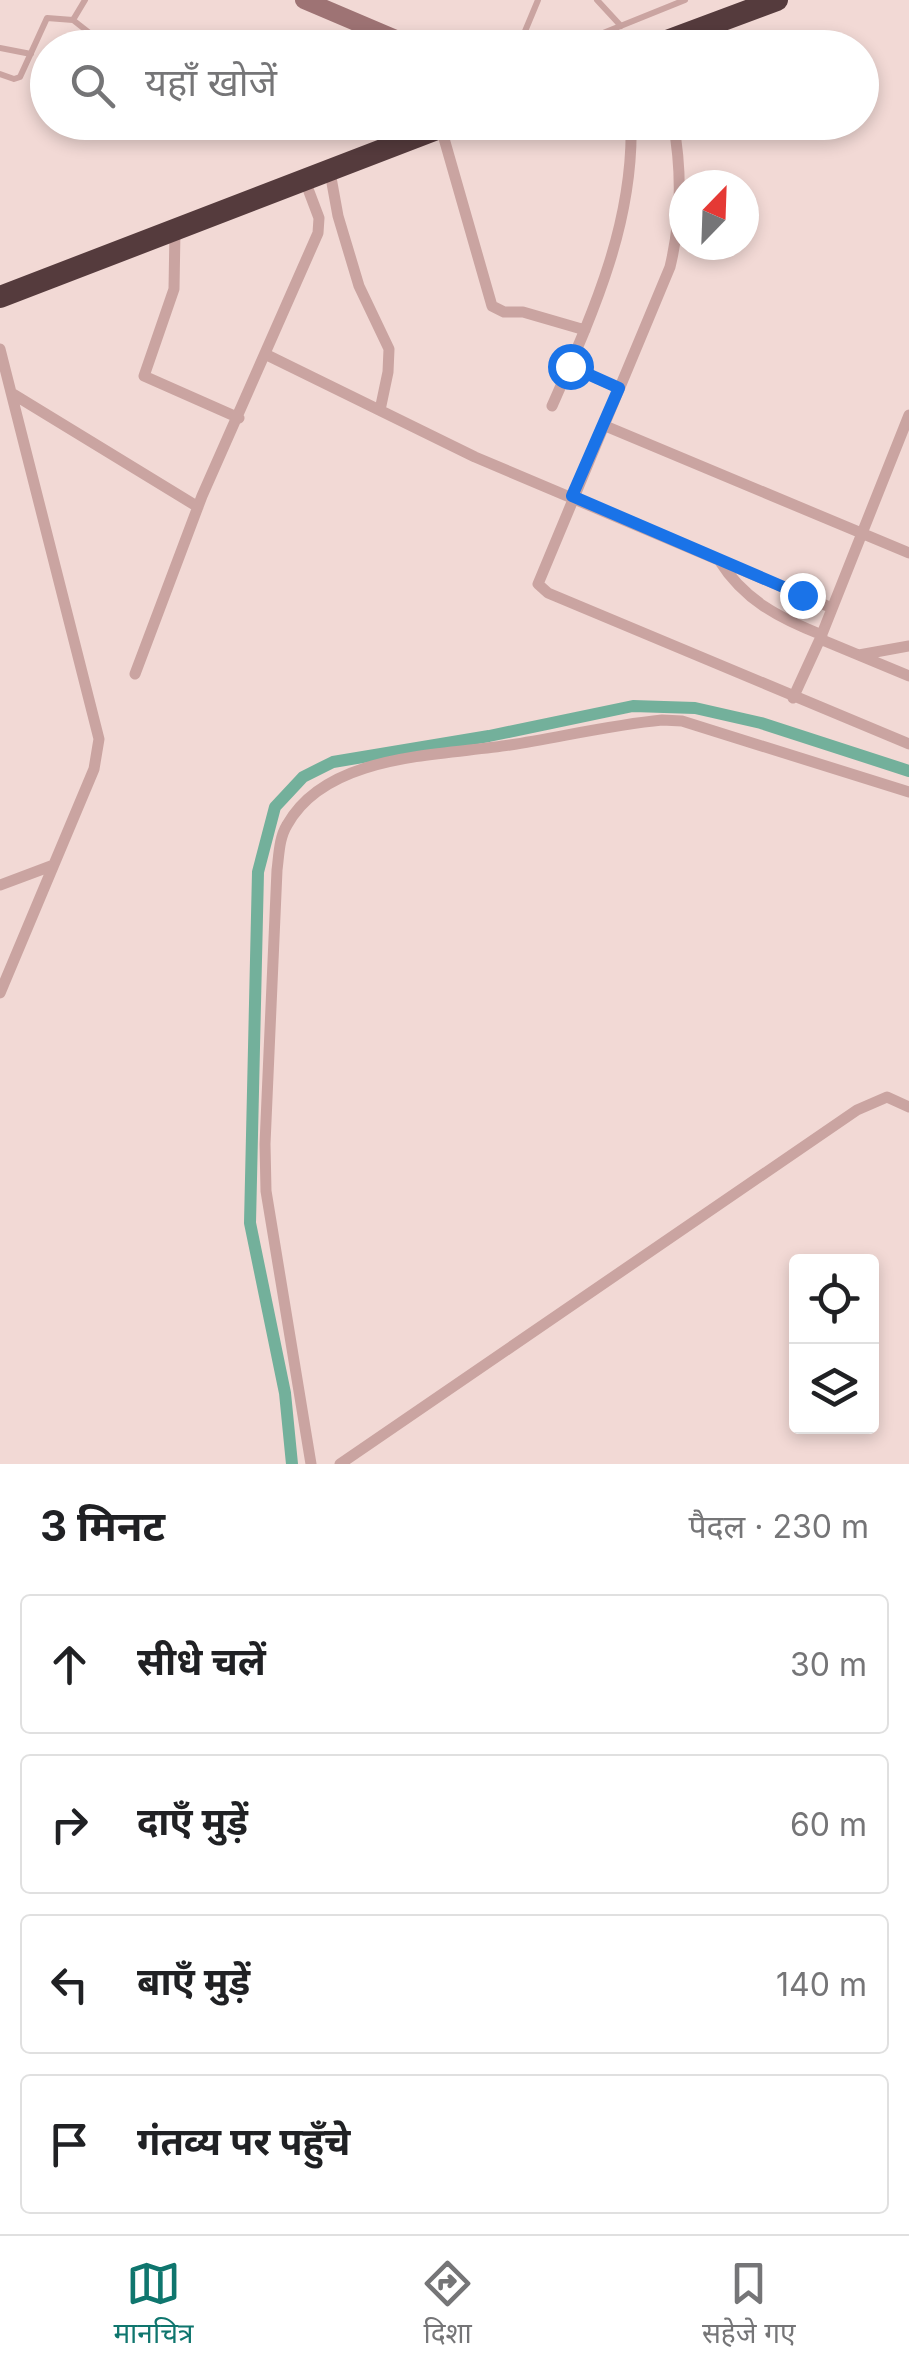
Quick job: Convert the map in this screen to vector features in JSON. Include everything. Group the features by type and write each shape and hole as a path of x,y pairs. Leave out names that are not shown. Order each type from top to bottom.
{"highway":[{"path":"697,30 777,0"},
{"path":"0,297 410,140"}],"street":[{"path":"304,0 375,30"},
{"path":"452,140 492,306 586,330"},
{"path":"552,406 586,330 617,244 629,140"},
{"path":"675,140 678,234 657,302 539,577 541,590 909,744"},
{"path":"330,172 338,216 359,286 388,349 380,410"},
{"path":"135,674 198,507 320,226 306,181"},
{"path":"175,231 170,310 144,376 239,418"},
{"path":"0,349 99,738 94,769 0,992"},
{"path":"266,356 475,457 832,608"},
{"path":"570,366 619,388"},
{"path":"12,394 198,507"},
{"path":"794,698 861,532 903,448 909,415"},
{"path":"603,425 909,553"},
{"path":"718,559 733,583 777,616 909,676"},
{"path":"859,655 909,646"},
{"path":"312,1464 266,1191 277,870 282,838 290,820 327,784 365,768 448,751 662,720 682,722 909,792"},
{"path":"0,886 51,866"},
{"path":"340,1464 857,1110 887,1097 909,1107"}],"lane":[{"path":"73,20 85,0"},
{"path":"526,30 538,0"},
{"path":"597,0 622,26"},
{"path":"612,30 685,0"},
{"path":"42,30 47,18 73,20 86,30"},
{"path":"0,48 30,54"},
{"path":"0,74 20,78 30,56"}],"waterway":[{"path":"292,1464 285,1393 250,1223 258,872 275,807 303,777 333,762 489,736 633,706 695,708 761,723 909,771"}],"route":[{"path":"570,366 619,388 572,496 802,595"}]}
